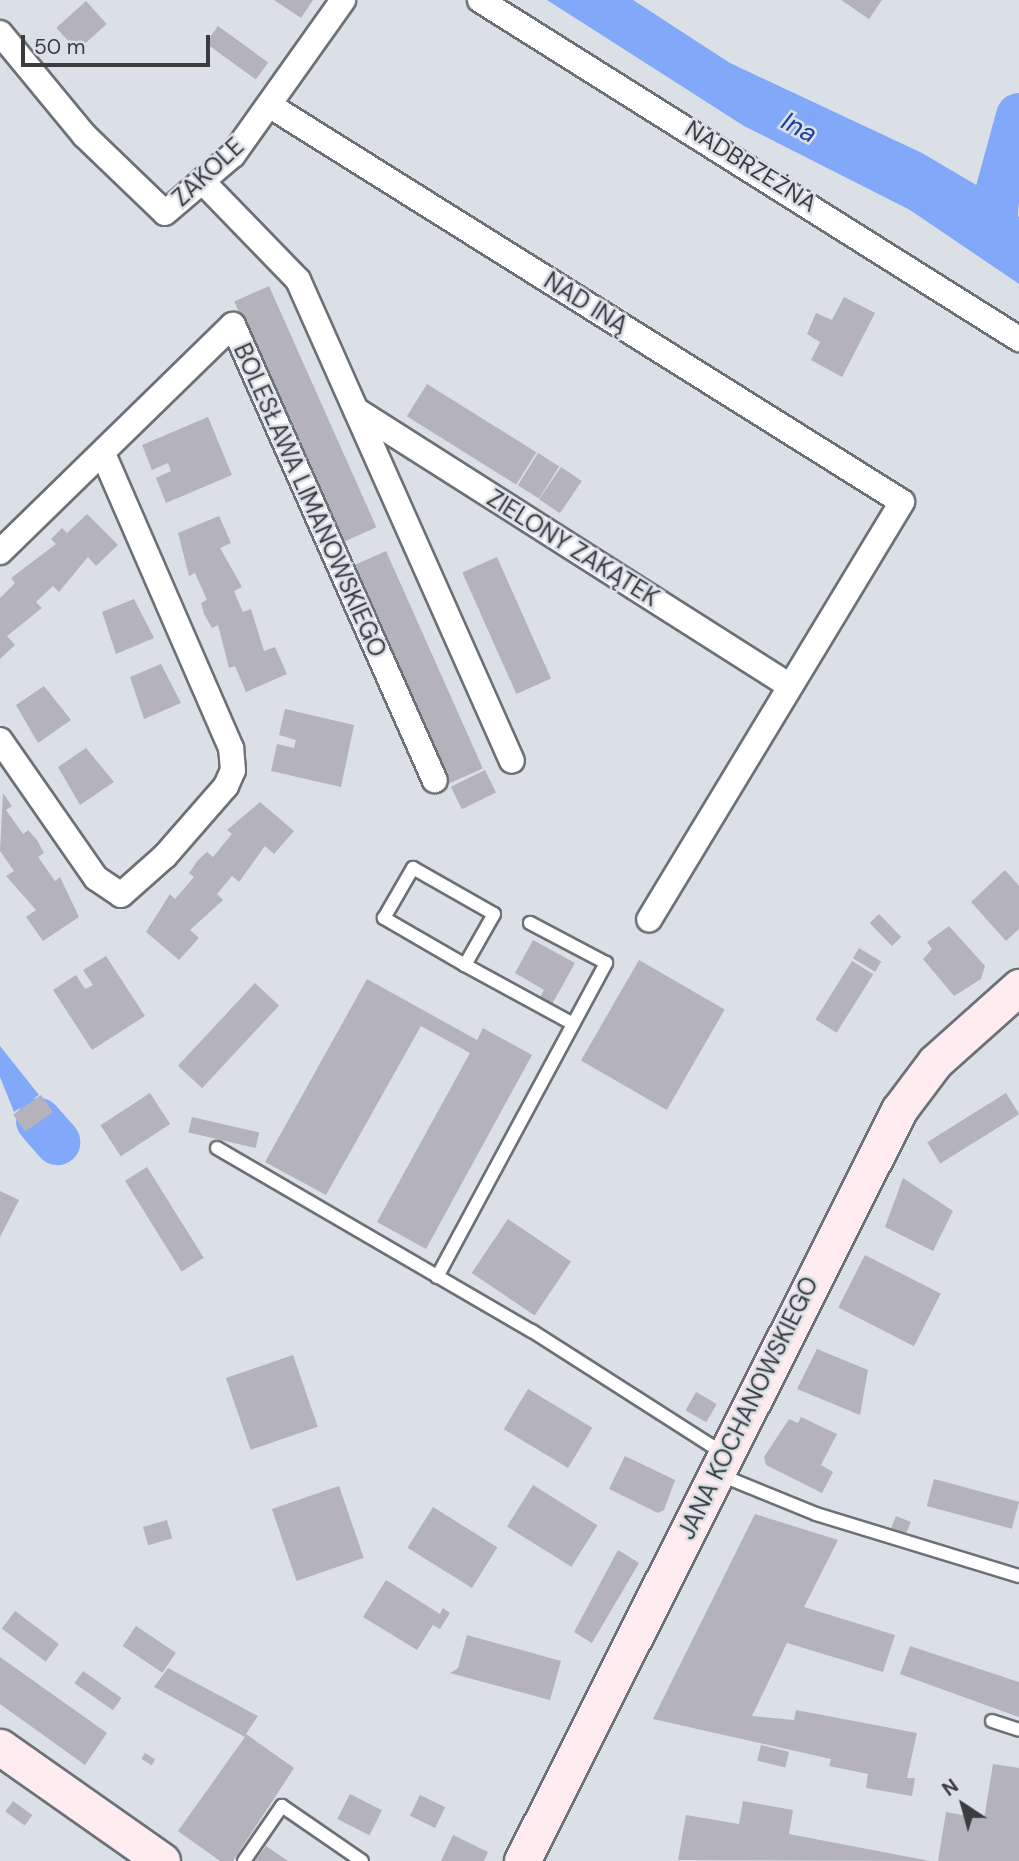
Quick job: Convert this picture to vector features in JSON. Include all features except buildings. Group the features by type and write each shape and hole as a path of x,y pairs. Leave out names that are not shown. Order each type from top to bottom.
{"street":[{"name":"ZAKOLE","path":"0,33 84,135 165,213 233,155 343,0"},
{"name":"NADBRZEŻNA","path":"480,0 1019,339"},
{"name":"NAD INĄ","path":"269,105 902,502 790,686"},
{"path":"202,181 298,280 512,761"},
{"name":"BOLESŁAWA LIMANOWSKIEGO","path":"0,552 233,325 435,779"},
{"name":"ZIELONY ZAKĄTEK","path":"356,410 790,686"},
{"path":"0,740 96,878 121,895 165,856 226,786 233,770 226,736 103,454"},
{"path":"649,919 790,686"},
{"name":"JANA KOCHANOWSKIEGO","path":"522,1861 899,1110 935,1062 1019,986"},
{"path":"0,1746 162,1861"}],"lane":[{"path":"465,965 495,914 413,868 384,918 465,965 573,1024"},
{"path":"438,1277 606,964 530,923"},
{"path":"217,1148 438,1277 721,1464 816,1514 1019,1576"},
{"path":"992,1721 1019,1730"},
{"path":"244,1861 282,1806 362,1861"}],"water":[{"path":"547,0 633,0 730,63 922,153 978,186 1019,217 1019,284 910,210 744,126"},
{"path":"0,1046 39,1095 14,1112 0,1077"}],"waterway":[{"path":"994,233 996,200 1019,116"},
{"name":"Ina","path":"39,1121 57,1142"}]}
